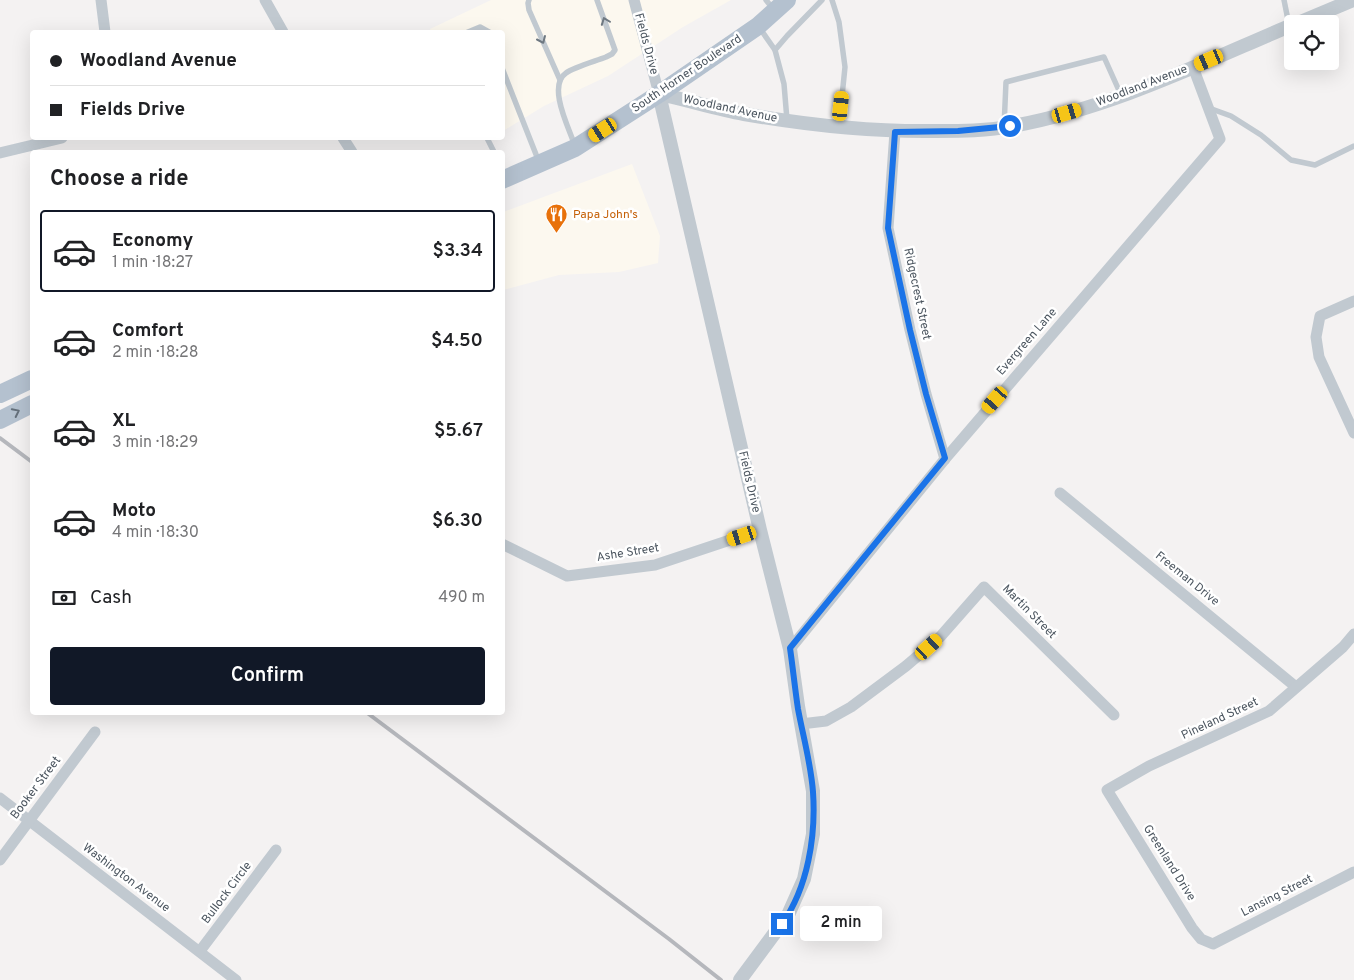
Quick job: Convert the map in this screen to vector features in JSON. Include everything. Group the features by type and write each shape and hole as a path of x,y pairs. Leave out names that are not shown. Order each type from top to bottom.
{"main road":[{"name":"South Horner Boulevard","path":"505,177 540,164 575,148 660,94 758,26 776,4"},
{"path":"0,394 30,379"},
{"path":"0,420 30,405"}],"street":[{"path":"101,0 105,30"},
{"path":"265,0 283,30"},
{"name":"Fields Drive","path":"634,0 660,94 760,530 790,648 813,791 813,834 804,879 788,915 740,980"},
{"name":"Woodland Avenue","path":"1317,15 1353,0"},
{"name":"Woodland Avenue","path":"660,94 743,114 895,132 958,131 1004,127 1050,118 1154,84 1284,29"},
{"name":"Evergreen Lane","path":"790,648 945,458 1220,139 1193,67"},
{"name":"Ridgecrest Street","path":"895,132 888,228 910,330 945,458"},
{"path":"0,153 54,140"},
{"path":"1354,301 1320,316 1316,337 1319,356 1354,433"},
{"name":"Freeman Drive","path":"1060,493 1296,687"},
{"name":"Ashe Street","path":"505,545 567,576 655,565 760,530"},
{"name":"Martin Street","path":"801,724 826,721 851,707 906,666 940,637 984,586 1114,715"},
{"name":"Pineland Street","path":"1108,790 1149,766 1270,711 1343,647 1354,634"},
{"name":"Booker Street","path":"0,860 95,732"},
{"name":"Greenland Drive","path":"1108,790 1192,928 1201,939 1213,944"},
{"name":"Washington Avenue","path":"0,798 236,980"},
{"name":"Bullock Circle","path":"200,951 276,850"},
{"name":"Lansing Street","path":"1213,944 1354,872"}],"lane":[{"path":"529,0 529,10 560,80"},
{"path":"575,148 558,98 557,88 560,80 566,73 612,54 615,50 597,0"},
{"path":"775,50 822,0"},
{"path":"832,0 839,22 845,67 839,126"},
{"path":"1284,0 1289,15"},
{"path":"758,26 775,50 784,84 787,120"},
{"path":"473,30 480,27 485,30"},
{"path":"1004,127 1006,82 1104,57 1122,95"},
{"path":"505,76 540,164"},
{"path":"1209,108 1230,116 1291,160 1315,165 1354,146"}],"shaded area":[{"path":"491,0 731,0 683,27 608,76 544,106 505,130 505,30 430,29"},
{"path":"632,164 660,236 658,263 619,272 559,275 505,289 505,211"}],"railway":[{"path":"0,438 30,460"},
{"path":"370,715 721,980"}],"place":[{"name":"Papa John's","path":"557,234"}],"route":[{"path":"782,924 804,879 813,834 813,791 790,648 945,458 910,330 888,228 895,132 958,131 1010,126"}]}
